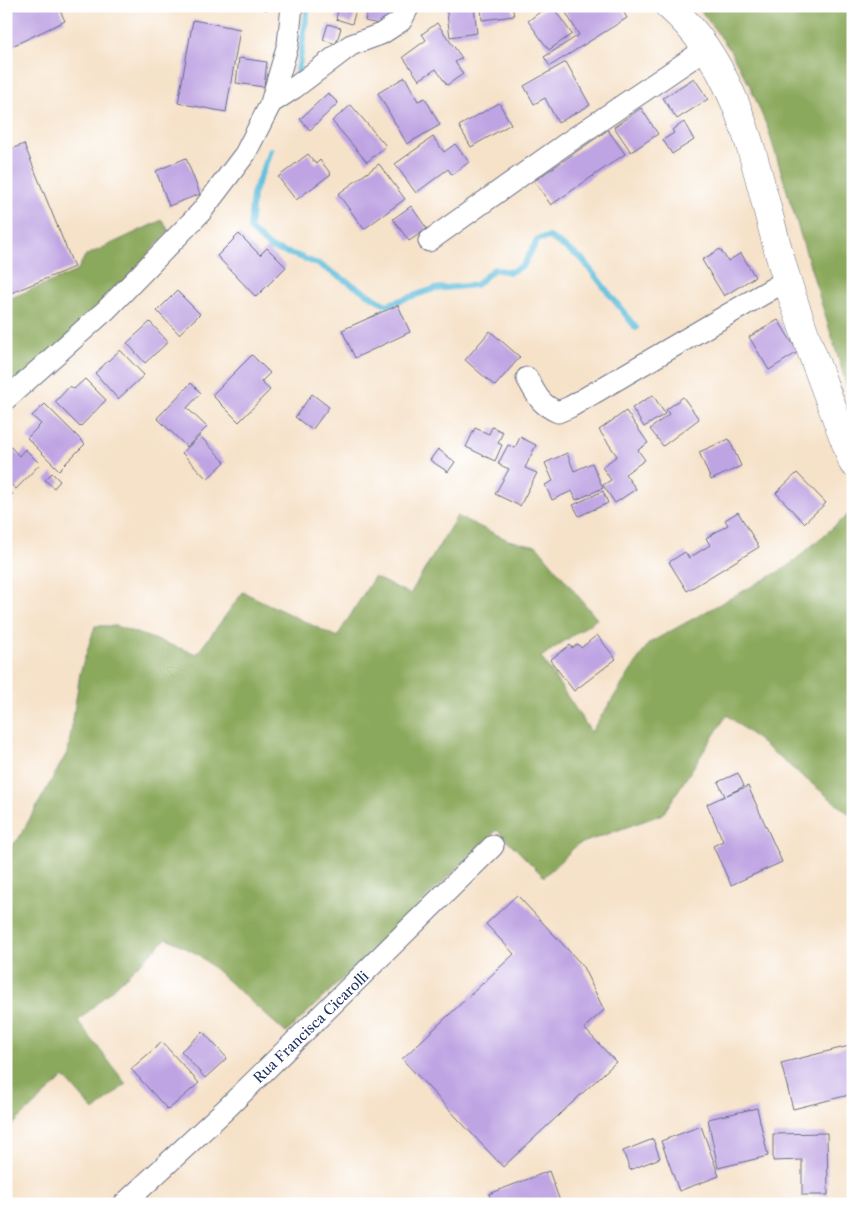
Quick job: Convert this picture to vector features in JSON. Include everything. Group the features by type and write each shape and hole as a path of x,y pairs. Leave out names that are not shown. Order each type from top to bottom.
{"main road":[{"path":"669,6 707,48 727,83 741,118 787,280 853,463"}],"street":[{"path":"6,399 106,310 201,212 245,154 271,103 288,44 292,6"},
{"path":"271,103 351,45 381,34 400,22 409,6"},
{"path":"429,241 564,145 707,48"},
{"path":"527,378 540,402 547,407 558,412 570,408 787,280"},
{"name":"Rua Francisca Cicarolli","path":"124,1204 226,1110 494,846"}],"green space":[{"path":"704,6 853,6 853,406 768,129 749,84 728,47 701,11"},
{"path":"162,220 169,231 116,290 6,395 6,300 77,271 85,256"},
{"path":"850,513 853,522 853,817 727,715 663,814 577,845 544,877 497,830 286,1033 199,955 167,938 78,1021 126,1084 94,1111 64,1077 6,1131 6,852 19,838 68,751 80,673 95,626 116,626 197,654 243,592 337,637 374,577 410,594 457,516 508,540 537,546 597,619 541,657 591,732 649,643 787,567"}],"building":[{"path":"6,6 58,6 65,21 6,49"},
{"path":"254,6 268,6 267,10"},
{"path":"339,6 357,6 352,24 336,19"},
{"path":"368,6 404,6 392,27 365,21"},
{"path":"446,6 474,6 477,33 450,37"},
{"path":"481,6 512,6 514,16 482,20"},
{"path":"548,6 552,6 572,34 549,50 528,21"},
{"path":"562,6 620,6 627,18 550,66 544,57 579,35"},
{"path":"193,20 240,29 226,112 178,103"},
{"path":"437,23 462,58 455,62 463,74 447,85 436,69 419,80 403,57 426,40 422,34"},
{"path":"328,24 341,28 336,44 323,40"},
{"path":"239,58 267,62 264,87 236,83"},
{"path":"566,62 590,105 558,123 545,98 534,104 524,86"},
{"path":"405,77 418,101 425,98 440,125 407,144 378,93"},
{"path":"694,78 708,99 677,119 663,98"},
{"path":"328,93 338,103 310,130 300,119"},
{"path":"499,103 511,124 471,147 459,126"},
{"path":"351,105 386,146 367,162 332,121"},
{"path":"641,108 658,134 631,152 614,127"},
{"path":"684,122 694,140 672,154 663,140 674,133 672,130"},
{"path":"608,130 625,154 551,205 534,181"},
{"path":"433,137 444,152 455,144 469,162 452,175 448,169 416,193 395,164"},
{"path":"24,144 74,267 6,295 6,151"},
{"path":"308,154 316,164 320,160 331,174 296,200 278,177"},
{"path":"186,158 200,194 169,206 156,171"},
{"path":"379,164 405,199 364,229 338,194"},
{"path":"411,206 427,229 409,241 393,219"},
{"path":"239,234 260,255 267,248 286,267 256,297 217,256"},
{"path":"720,249 728,261 741,253 755,277 724,296 702,260"},
{"path":"177,291 200,314 179,334 157,311"},
{"path":"398,305 410,332 355,358 342,330"},
{"path":"778,320 798,352 769,370 749,337"},
{"path":"150,322 168,342 145,363 127,343"},
{"path":"490,331 520,357 495,386 465,360"},
{"path":"120,350 144,375 118,399 95,373"},
{"path":"252,355 270,373 261,382 270,390 239,422 212,395"},
{"path":"85,379 106,400 80,427 55,402 70,386 74,389"},
{"path":"191,383 201,393 187,408 207,427 187,447 157,418"},
{"path":"312,394 329,407 312,430 295,417"},
{"path":"653,395 665,414 644,427 632,408"},
{"path":"683,397 699,419 663,446 650,429 669,414 666,410"},
{"path":"45,404 85,444 59,470 27,438 41,424 32,416"},
{"path":"626,411 648,443 638,450 645,460 625,474 636,489 615,503 603,485 611,480 602,467 617,456 599,430"},
{"path":"492,427 503,432 498,443 502,445 495,461 466,447 475,428 489,434"},
{"path":"200,436 225,462 207,479 182,453"},
{"path":"520,437 536,445 525,468 537,473 520,506 495,494 509,469 498,464 508,445 515,448"},
{"path":"729,439 741,466 711,480 699,452"},
{"path":"10,446 19,456 25,449 40,464 16,489 6,480 6,450"},
{"path":"438,449 455,462 448,472 430,460"},
{"path":"567,453 574,471 592,463 603,488 576,500 572,491 552,500 545,485 553,481 545,463"},
{"path":"52,473 60,481 54,488 45,480"},
{"path":"797,473 826,503 804,523 776,493"},
{"path":"6,488 13,494 6,500"},
{"path":"603,491 608,503 579,516 573,505"},
{"path":"738,512 759,547 687,591 669,562 685,552 689,558 710,545 706,538 728,525 725,520"},
{"path":"597,635 616,659 574,691 550,660 570,645 572,648 578,644 581,648"},
{"path":"738,773 744,786 727,795 748,786 782,862 731,885 713,846 723,841 707,804 725,796 718,782"},
{"path":"517,895 582,965 604,1010 584,1028 616,1062 503,1167 402,1059 514,954 486,924"},
{"path":"203,1032 227,1058 205,1078 181,1051"},
{"path":"162,1042 199,1083 168,1110 131,1069"},
{"path":"853,1045 853,1094 793,1109 781,1063"},
{"path":"757,1108 768,1156 718,1168 708,1119"},
{"path":"701,1126 719,1176 679,1191 661,1141"},
{"path":"827,1133 828,1195 802,1195 802,1160 773,1161 773,1134"},
{"path":"653,1139 660,1158 630,1170 623,1151"},
{"path":"549,1171 561,1204 492,1204 489,1194"}],"waterway":[{"path":"297,79 308,6"},
{"path":"271,150 253,194 250,229 271,248 320,265 386,305 434,289 476,285 494,269 510,272 523,266 538,239 550,237 582,259 636,328"}]}
